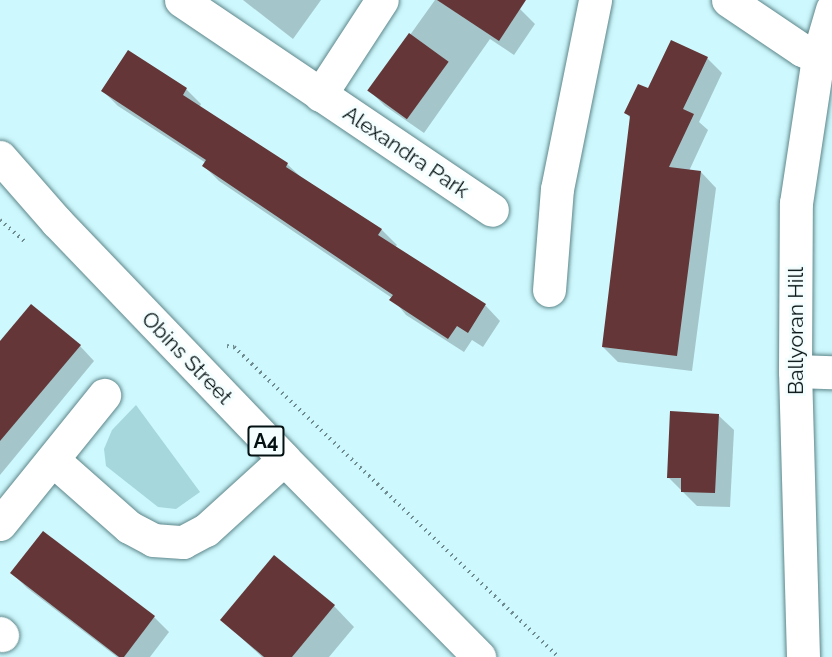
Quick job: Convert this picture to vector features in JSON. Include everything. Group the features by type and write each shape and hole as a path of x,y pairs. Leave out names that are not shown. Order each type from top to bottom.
{"street":[{"name":"Alexandra Park","path":"181,0 492,210"},
{"name":"Alexandra Park","path":"320,94 382,0"},
{"path":"549,290 557,189 594,0"},
{"path":"728,0 802,50 818,57"},
{"name":"Ballyoran Hill","path":"803,657 795,371 796,203 818,57 832,9"},
{"name":"Obins Street","path":"0,157 57,222 284,459 479,657"},
{"path":"795,371 832,372"},
{"path":"0,524 104,395"},
{"path":"53,460 129,527 153,540 183,542 206,530 284,459"}],"path":[{"path":"223,345 234,347 558,657"}],"shaded area":[{"path":"136,405 200,492 176,509 158,507 106,466 104,449 112,430"}],"building":[{"path":"437,0 526,0 499,41"},
{"path":"409,33 449,62 407,119 367,90"},
{"path":"671,40 708,57 683,109 694,114 669,167 701,171 677,356 602,347 630,116 624,113 638,84 648,88"},
{"path":"128,50 187,88 183,95 288,163 286,167 382,229 378,235 486,304 468,333 457,326 448,339 389,300 393,295 202,166 206,160 101,91"},
{"path":"31,304 81,345 0,441 0,341"},
{"path":"670,411 719,414 715,493 681,492 681,478 667,478"},
{"path":"43,531 155,616 124,657 119,657 10,573"},
{"path":"274,555 335,605 292,657 264,657 220,620"}]}
